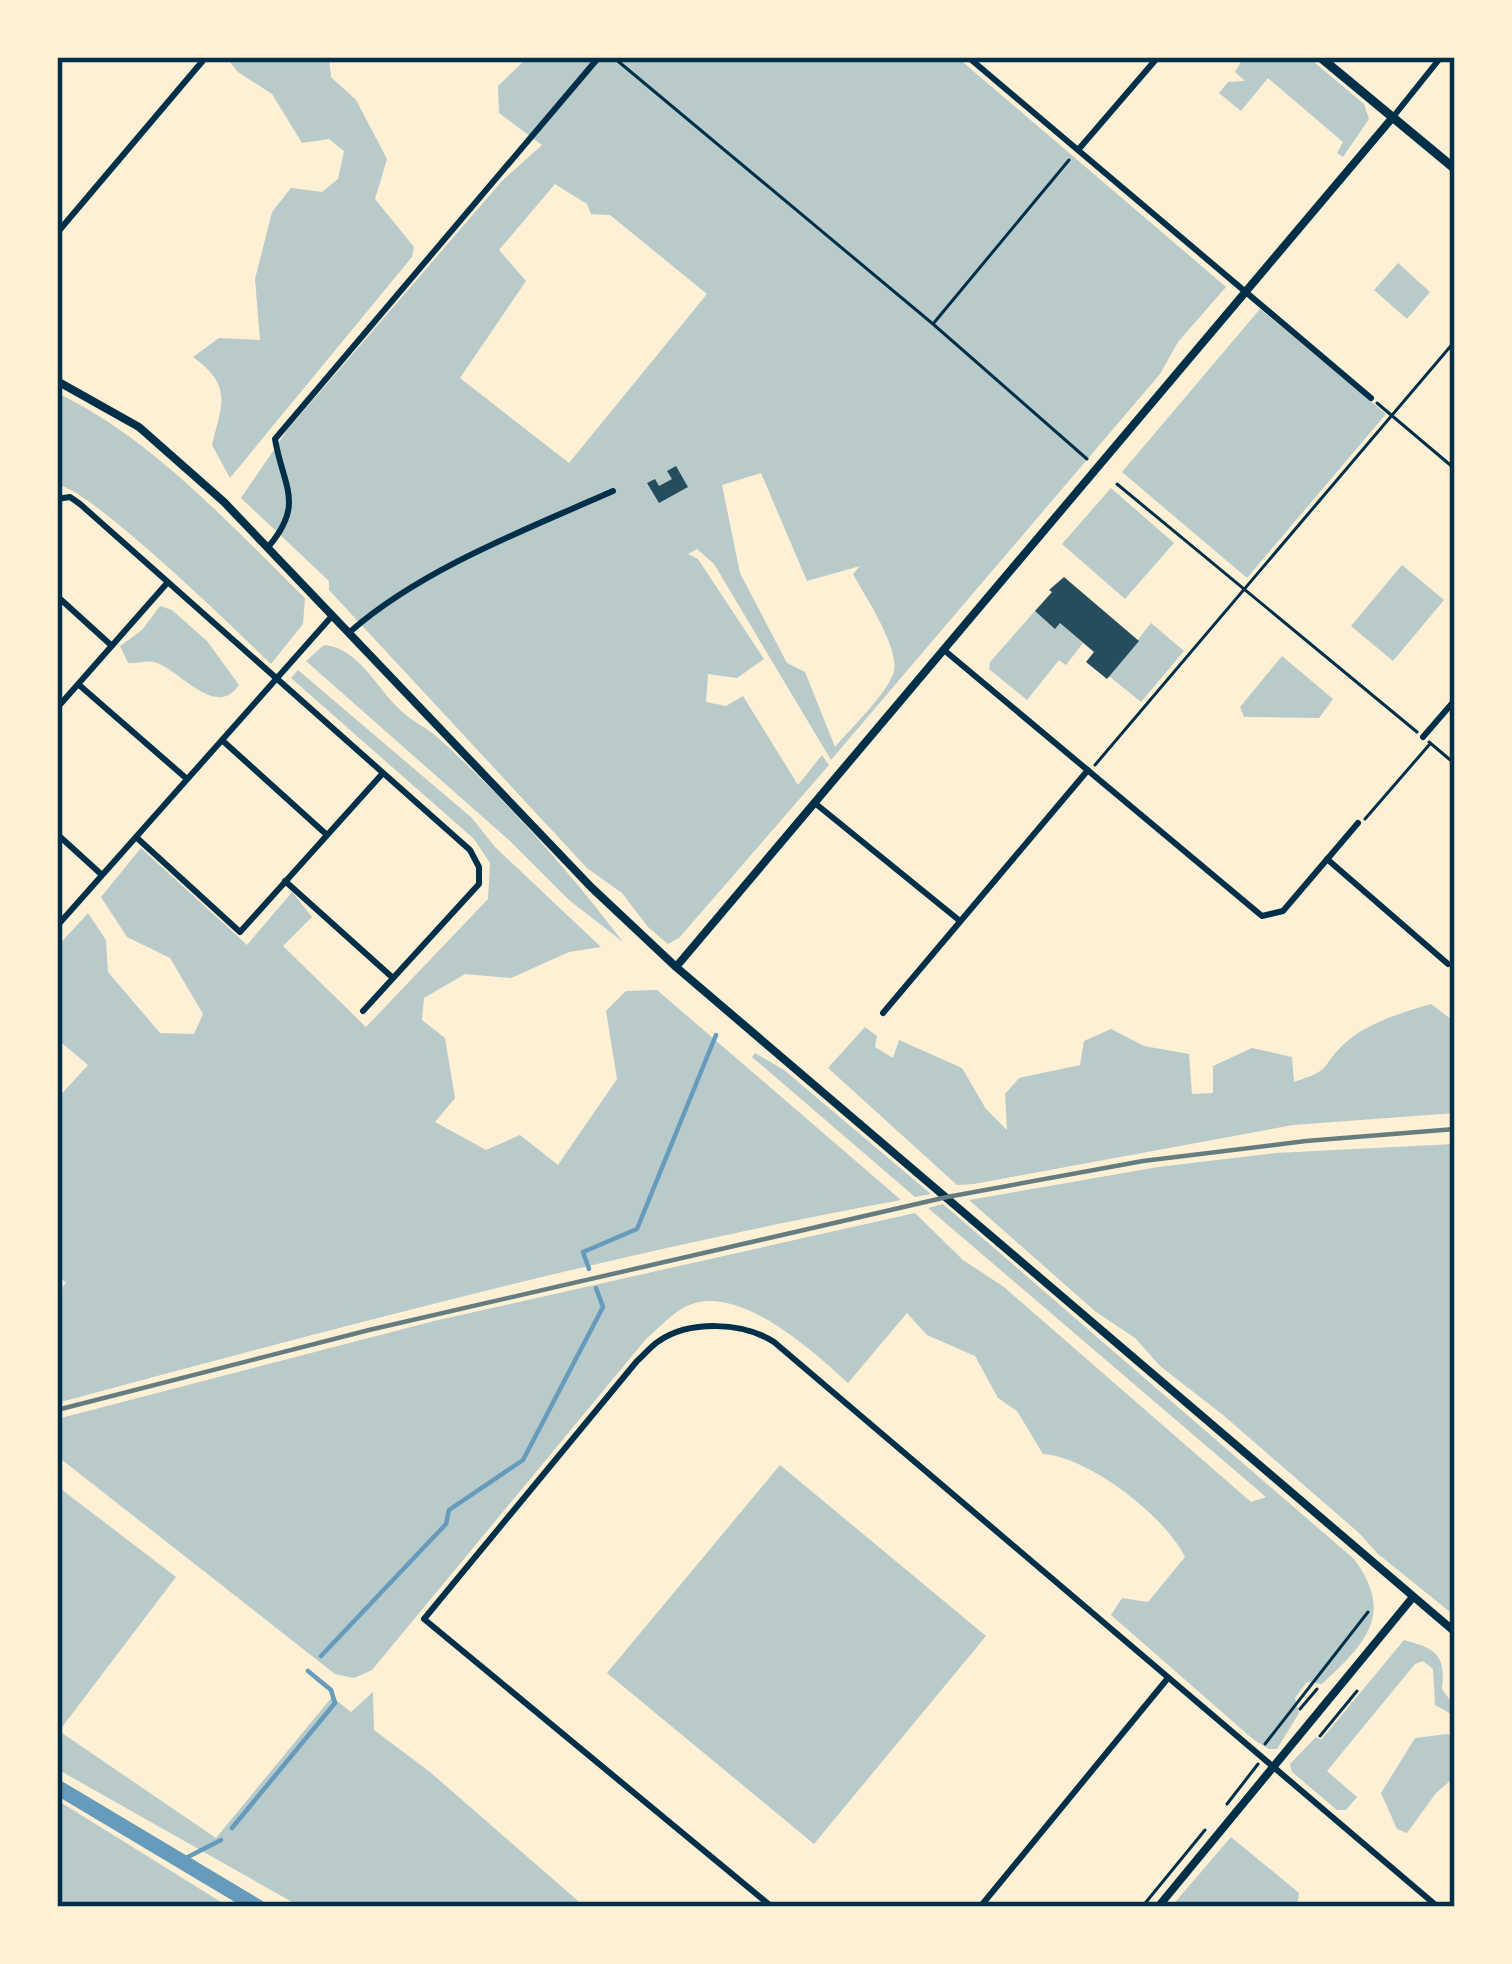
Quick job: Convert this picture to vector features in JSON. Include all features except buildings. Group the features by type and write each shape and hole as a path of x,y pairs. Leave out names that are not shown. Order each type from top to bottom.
{"main road":[{"path":"1320,57 1455,169"}],"street":[{"path":"57,233 206,57"},
{"path":"269,546 285,526 291,500 275,439 599,57"},
{"path":"968,57 1371,398"},
{"path":"1078,150 1158,57"},
{"path":"676,967 1441,57"},
{"path":"57,382 140,427 269,546 591,886 676,967 1455,1632"},
{"path":"351,631 382,604 524,530 613,491"},
{"path":"57,499 70,497 80,504 470,850 479,867 479,884 363,1011"},
{"path":"57,708 168,582"},
{"path":"57,596 112,646"},
{"path":"57,926 334,613"},
{"path":"944,650 1262,916 1283,911 1358,823"},
{"path":"78,684 187,779"},
{"path":"1426,741 1455,700"},
{"path":"222,740 327,835"},
{"path":"883,1013 1089,771"},
{"path":"136,838 240,932 383,773"},
{"path":"816,804 960,921"},
{"path":"57,834 102,875"},
{"path":"1327,859 1448,964"},
{"path":"285,881 393,978"},
{"path":"772,1907 424,1619 637,1361 661,1339 712,1326 749,1331 774,1342 1438,1907"},
{"path":"1158,1907 1413,1597"},
{"path":"980,1907 1169,1677"}],"path":[{"path":"613,57 1088,459"},
{"path":"933,324 1078,150"},
{"path":"1089,771 1455,341"},
{"path":"1371,398 1455,469"},
{"path":"1117,484 1455,764"},
{"path":"1358,823 1369,817 1426,741"},
{"path":"1300,1709 1317,1689"},
{"path":"1320,1736 1357,1691"}],"shaded area":[{"path":"226,57 329,57 331,77 356,100 387,159 375,199 414,247 412,257 230,478 212,445 221,407 219,387 193,357 219,338 260,340 255,279 272,212 291,188 322,192 338,179 344,151 329,139 302,143 272,94 238,72"},
{"path":"528,57 957,57 1226,287 1178,342 1160,374 831,760 714,564 697,549 688,554 698,559 764,659 737,678 708,674 706,702 726,706 743,696 798,785 822,755 829,765 679,938 668,944 622,893 587,868 329,590 329,581 241,498 288,429 502,181 542,145 499,113 498,86","holes":["555,184 587,204 591,214 610,215 707,294 569,463 460,378 526,281 499,250","761,473 807,581 860,566 853,574 891,649 891,680 835,747 805,672 787,663 740,573 722,485"]},
{"path":"1244,57 1308,57 1364,104 1369,119 1343,157 1337,153 1343,142 1268,78 1241,111 1219,93 1228,82 1245,81 1235,72"},
{"path":"1398,263 1430,292 1407,319 1374,290"},
{"path":"1260,309 1386,414 1247,578 1122,472"},
{"path":"57,393 157,458 305,598 303,624 271,664 130,534 74,491 57,485"},
{"path":"1111,488 1174,543 1125,599 1062,544"},
{"path":"1402,565 1444,600 1393,661 1351,626"},
{"path":"160,606 172,610 207,641 239,685 230,694 210,695 157,663 128,663 120,646 142,630"},
{"path":"1035,611 1055,628 1060,623 1083,643 1066,665 1059,660 1027,700 989,669"},
{"path":"1151,623 1184,651 1141,702 1109,676"},
{"path":"324,645 359,663 396,706 486,784 558,861 623,942 569,900 510,841 306,661"},
{"path":"1282,656 1333,699 1319,718 1244,717 1240,707"},
{"path":"298,670 472,818 495,847 601,947 569,952 511,978 465,974 424,998 422,1020 445,1038 455,1098 435,1122 486,1150 520,1135 558,1165 617,1079 606,1011 626,991 657,990 901,1200 583,1267 57,1403 57,1293 66,1283 57,1275 57,1099 88,1065 57,1039 57,947 88,913 106,940 108,972 160,1033 194,1034 203,1014 170,958 127,937 101,897 141,848 247,945 292,892 312,917 283,946 366,1027 488,899 490,863 474,839 291,678"},
{"path":"1431,1004 1455,1022 1455,1113 1293,1125 974,1184 957,1185 828,1068 865,1027 877,1036 875,1047 893,1058 899,1040 962,1068 986,1109 1007,1130 1005,1094 1019,1078 1080,1065 1084,1041 1111,1029 1144,1046 1189,1054 1192,1094 1213,1093 1213,1066 1252,1048 1292,1057 1294,1082 1321,1070 1364,1030"},
{"path":"755,1053 784,1070 931,1194 915,1197 752,1057"},
{"path":"1455,1144 1455,1616 969,1200 1158,1167 1276,1153"},
{"path":"943,1204 1354,1559 1366,1578 1372,1596 1370,1627 1322,1684 1307,1682 1295,1698 1299,1713 1277,1749 1254,1740 1111,1615 1122,1598 1148,1602 1185,1557 1161,1524 1103,1477 1043,1454 1017,1411 998,1398 975,1356 927,1335 907,1313 848,1383 794,1337 748,1310 703,1301 678,1311 646,1339 372,1670 354,1678 335,1674 57,1456 57,1419 434,1321 915,1213 963,1260 1004,1287 1251,1502 1266,1497 928,1208"},
{"path":"780,1465 986,1636 814,1844 607,1673"},
{"path":"57,1486 176,1577 59,1731 216,1838 332,1697 351,1712 373,1692 374,1730 430,1772 585,1907 301,1907 57,1769"},
{"path":"1404,1640 1440,1660 1442,1689 1455,1707 1455,1716 1435,1705 1433,1669 1423,1661 1415,1664 1327,1771 1357,1797 1346,1810 1337,1810 1292,1772 1290,1764 1316,1737 1321,1740"},
{"path":"1455,1737 1455,1784 1450,1781 1436,1793 1407,1833 1397,1829 1381,1793 1415,1738"},
{"path":"57,1800 229,1907 57,1907"},
{"path":"1231,1837 1299,1893 1297,1907 1171,1907"}],"waterway":[{"path":"589,1269 583,1252 637,1229 716,1035"},
{"path":"321,1656 446,1524 449,1510 523,1460 603,1307 596,1288"},
{"path":"232,1828 335,1703 331,1690 308,1671"},
{"path":"57,1787 258,1907"},
{"path":"180,1861 221,1840"}],"railway":[{"path":"57,1410 369,1330 947,1197 1143,1161 1455,1129"}]}
